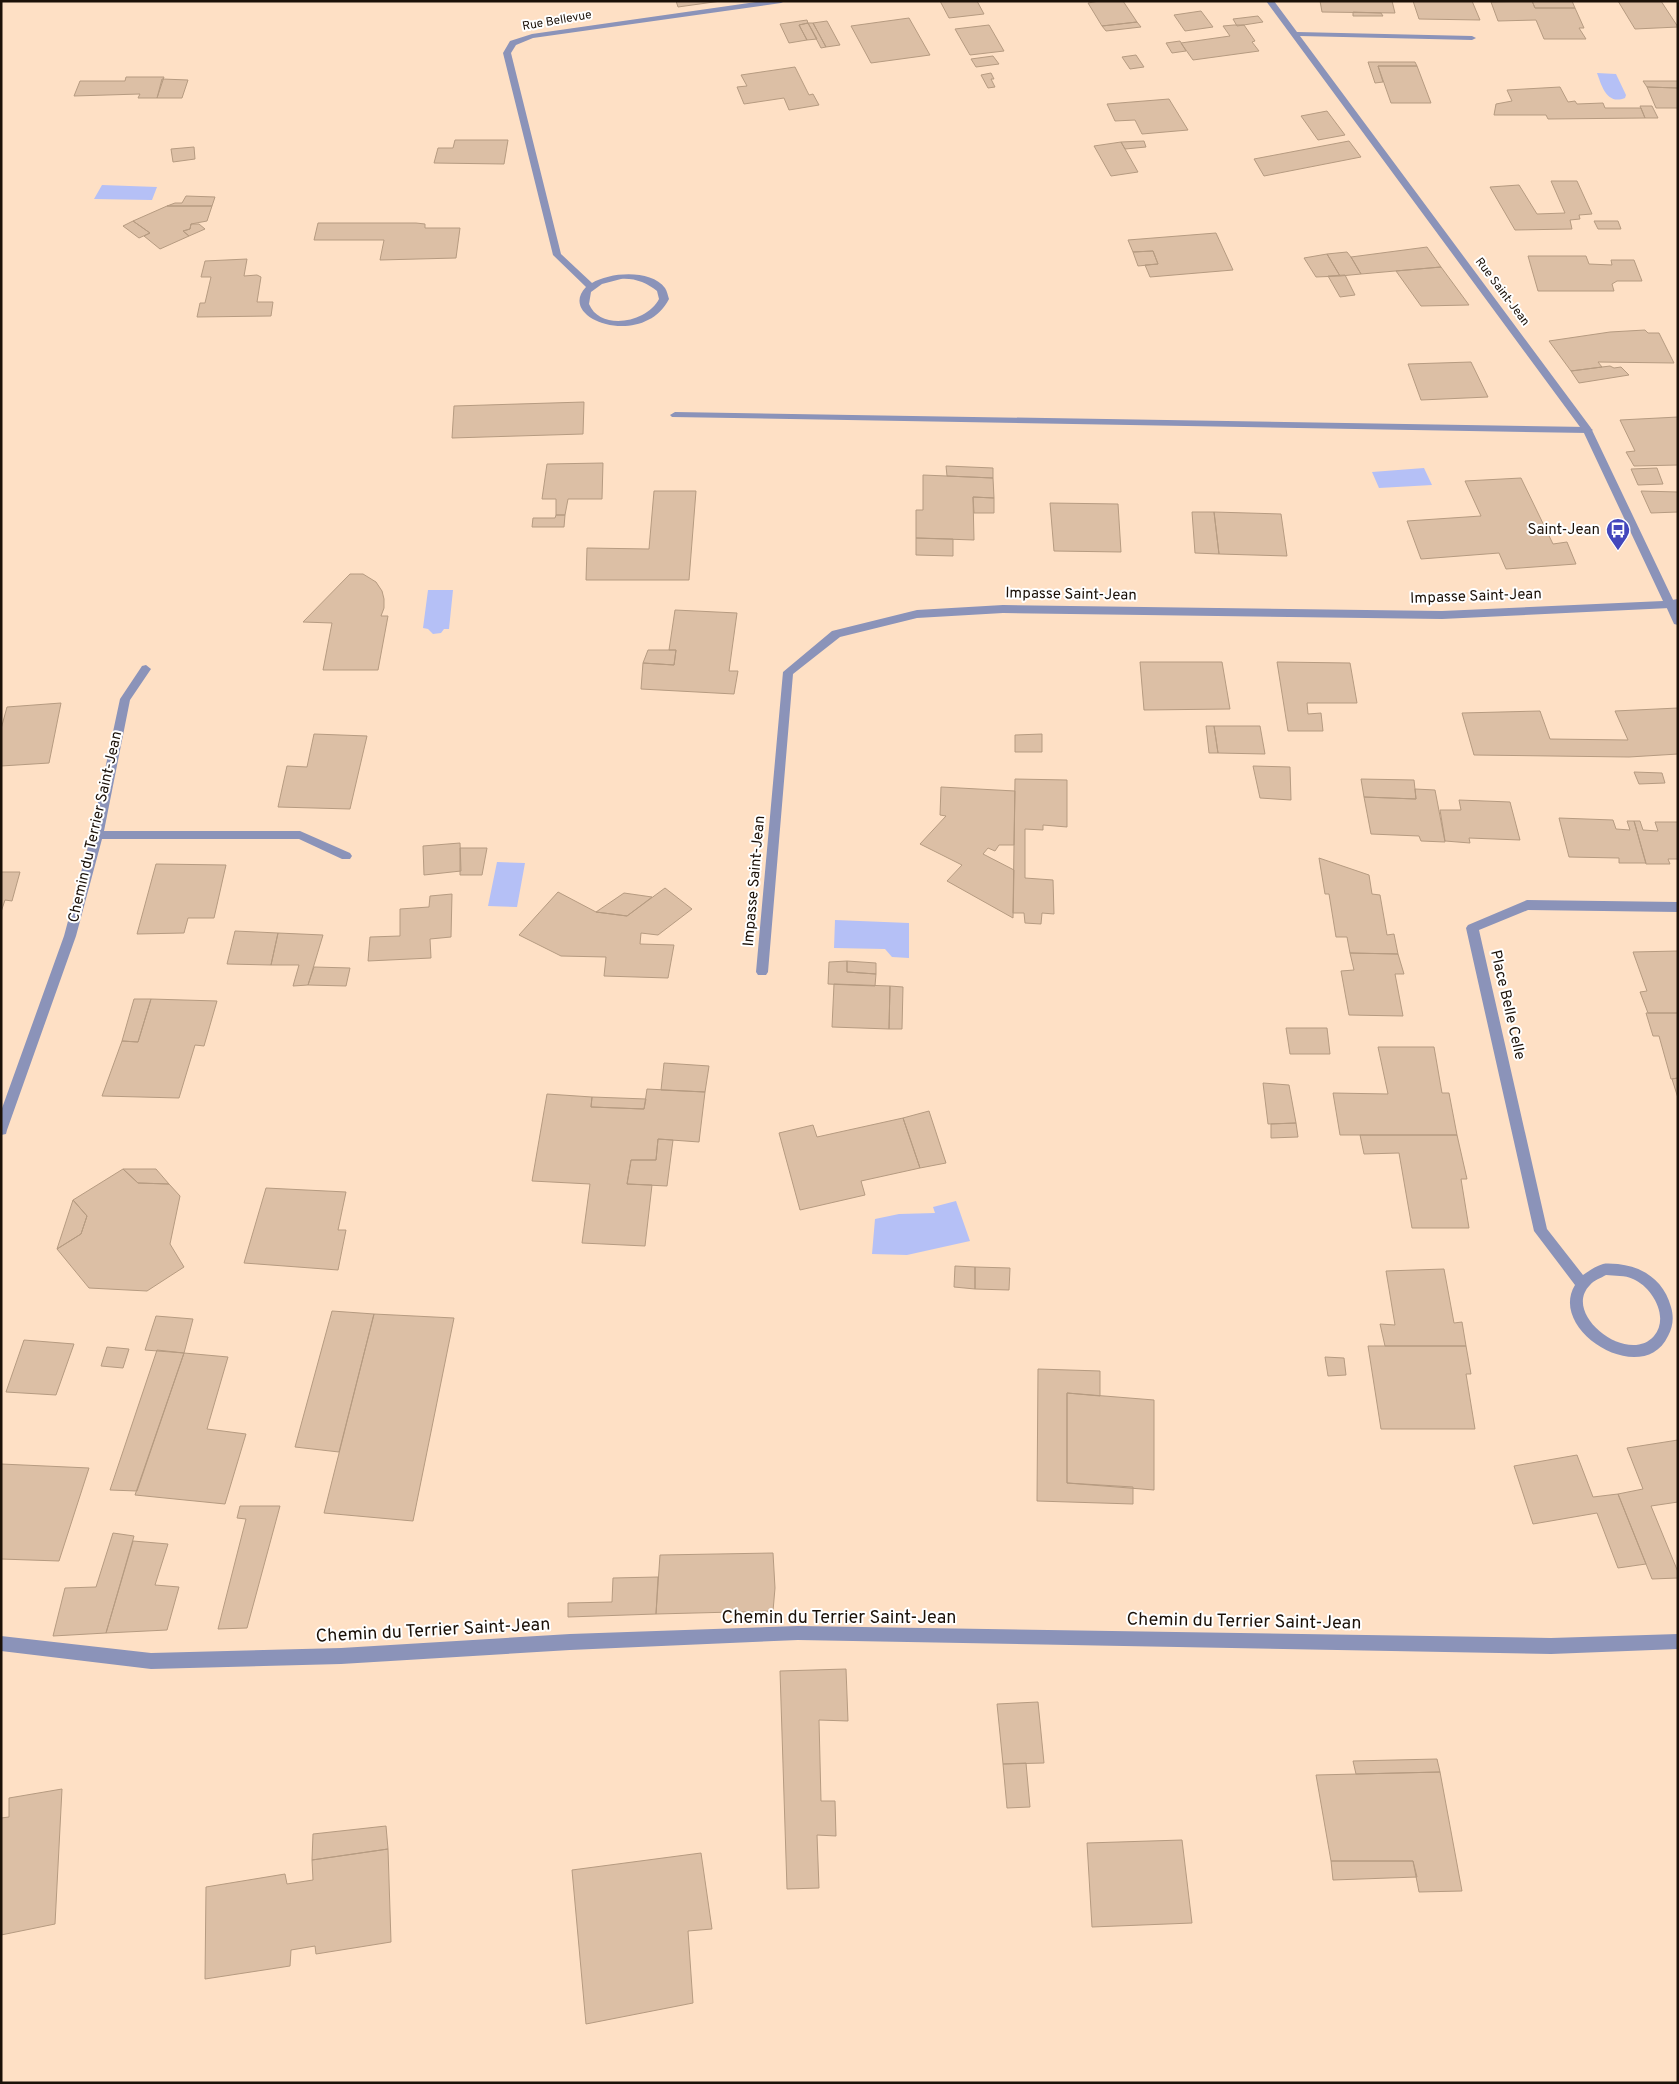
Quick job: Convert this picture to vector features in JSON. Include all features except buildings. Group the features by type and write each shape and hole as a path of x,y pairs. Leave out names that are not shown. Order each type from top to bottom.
{"street":[{"name":"Rue Bellevue","path":"591,287 557,255 507,52 513,43 532,36 781,1"},
{"name":"Rue Saint-Jean","path":"1270,1 1588,430 1674,604 1678,621"},
{"path":"1293,34 1472,38"},
{"path":"614,277 641,278 660,288 664,295 664,304 659,311 650,317 626,324 613,323 601,320 586,309 584,301 591,287 614,277"},
{"path":"675,415 1588,430"},
{"name":"Impasse Saint-Jean","path":"762,972 788,672 836,634 917,614 1003,609 1442,615 1674,604"},
{"name":"Chemin du Terrier Saint-Jean","path":"1,1130 70,936 97,835 125,699 146,670"},
{"path":"97,835 300,835 346,856"},
{"name":"Place Belle Celle","path":"1581,1283 1542,1232 1472,928 1527,905 1678,907"},
{"path":"1605,1269 1636,1274 1650,1282 1662,1294 1669,1308 1670,1321 1667,1334 1658,1343 1647,1349 1632,1351 1616,1348 1602,1342 1588,1331 1580,1320 1576,1306 1576,1293 1581,1283 1592,1274 1605,1269"},
{"name":"Chemin du Terrier Saint-Jean","path":"1,1643 151,1661 341,1656 570,1642 798,1633 1550,1646 1678,1641"}],"water":[{"path":"1597,73 1616,74 1626,95 1625,98 1619,100 1610,97 1603,89"},
{"path":"102,185 157,187 152,200 94,199"},
{"path":"1424,468 1432,485 1379,488 1372,472"},
{"path":"428,590 453,590 449,629 444,629 441,633 433,634 428,629 423,628"},
{"path":"497,862 525,863 517,907 488,906"},
{"path":"835,920 909,923 909,958 892,957 885,949 834,948"},
{"path":"956,1201 970,1241 907,1255 872,1254 875,1219 899,1214 935,1213 933,1207"}],"place":[{"name":"Saint-Jean","path":"1618,551"}]}
